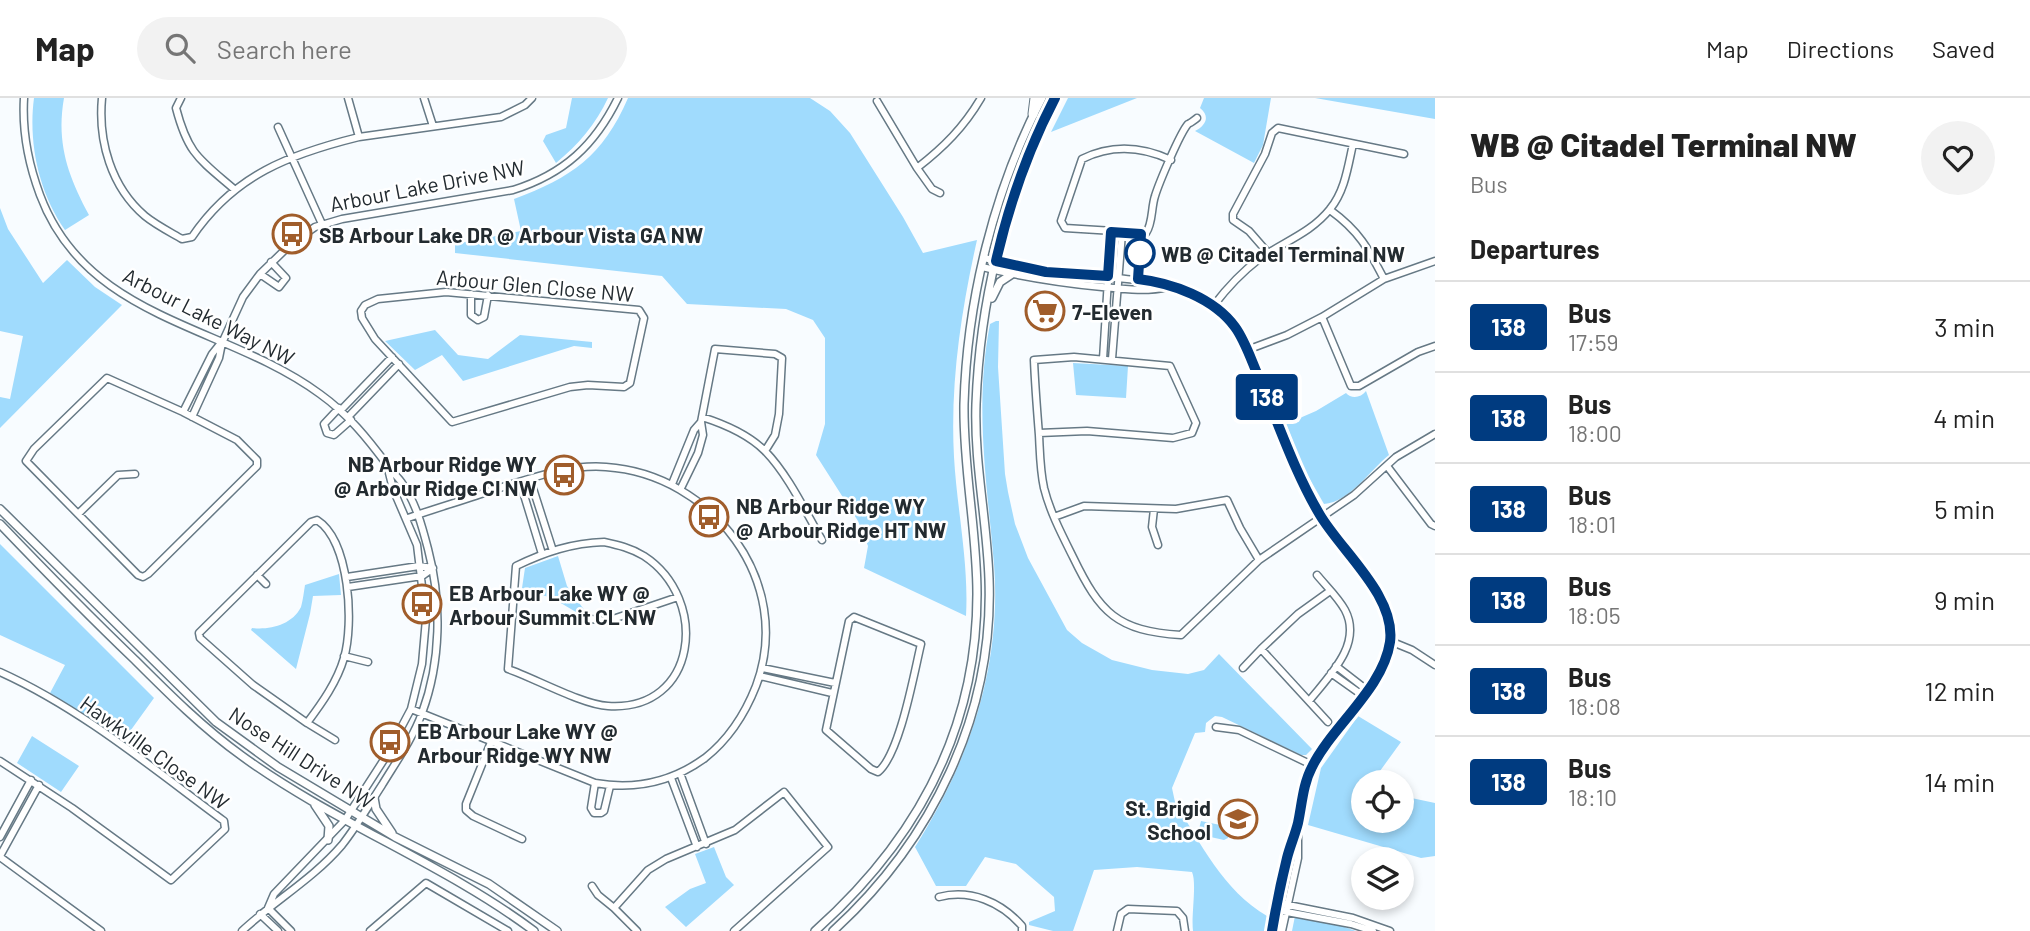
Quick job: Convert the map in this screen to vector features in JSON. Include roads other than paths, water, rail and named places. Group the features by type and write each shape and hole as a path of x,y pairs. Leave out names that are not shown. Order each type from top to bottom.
{"highway":[{"path":"1033,114 1035,98"}],"main road":[{"path":"815,931 867,880 914,818 950,744 966,689 974,639 977,594 966,475 964,402 969,342 984,258 1002,196 1033,114 1042,98"},
{"path":"833,931 882,882 915,838 958,757 975,703 985,651 989,604 976,430 978,375 985,312 996,261 1018,185 1034,141 1055,98"},
{"path":"985,312 1000,282 1013,274"},
{"name":"Nose Hill Drive NW","path":"0,509 216,722 278,767 351,812 489,884 558,931"},
{"name":"Nose Hill Drive NW","path":"0,524 66,593 209,732 313,802 498,905 534,931"},
{"path":"374,798 376,809 395,837"},
{"path":"313,802 329,826 328,840"}],"street":[{"name":"Arbour Lake Way NW","path":"24,98 22,120 33,177 55,227 76,256 98,278 129,299 275,368 317,392 340,409 402,483 419,514 433,568 438,619 434,668 422,713 395,764 340,847 301,885 279,903 268,908"},
{"path":"102,98 100,117 109,164 123,190 145,216 182,239 192,237 234,189 292,156 359,137 501,117 525,105 532,98"},
{"path":"180,98 176,108 182,131 193,153 234,189"},
{"path":"348,98 359,137"},
{"path":"424,98 433,126"},
{"name":"Arbour Lake Drive NW","path":"222,343 243,297 260,274 292,243 322,225 513,190 532,184 579,154 599,133 618,98"},
{"path":"918,168 964,126 981,98"},
{"path":"877,99 932,189 940,193"},
{"path":"1171,160 1154,152 1133,148 1114,148 1082,159 1061,220 1065,228 1146,233 1150,228 1154,196 1171,160 1188,124 1197,118"},
{"path":"278,127 322,225"},
{"path":"1269,254 1249,231 1234,220 1233,214 1265,154 1272,133 1278,128 1404,154"},
{"path":"1214,305 1241,274 1306,232 1330,210 1346,178 1353,144"},
{"path":"1330,210 1351,225 1384,279"},
{"path":"1103,359 1111,232"},
{"path":"1112,359 1122,233"},
{"path":"984,258 1046,272 1156,281 1214,305 1235,327 1247,350 1306,488 1321,516 1382,602 1390,624 1390,641 1385,660 1312,765 1272,931"},
{"path":"1247,350 1287,335 1322,317 1384,279 1435,261"},
{"path":"260,274 279,287 286,278 271,262"},
{"path":"982,267 1044,281 1108,288 1154,290 1170,287"},
{"name":"Arbour Glen Close NW","path":"417,294 488,295 639,310 644,318 629,385 570,387 454,422 375,339 361,312 365,305 378,299 417,294"},
{"path":"471,294 471,315 478,320 484,317 488,295"},
{"path":"1322,317 1351,386 1359,386 1418,352 1435,346"},
{"path":"183,412 212,354 222,343"},
{"path":"192,417 219,358 222,343"},
{"path":"681,488 698,453 703,435 702,419 715,349 780,356 783,361 775,435 765,451"},
{"path":"392,357 324,424 327,433 334,435 399,364"},
{"path":"1039,433 1087,431 1174,438 1192,433 1196,423 1170,366 1074,357 1034,360 1040,465 1044,488 1054,517 1085,582 1098,603 1112,616 1132,628 1153,634 1181,635 1259,560 1354,495 1396,457 1435,434"},
{"path":"107,378 183,412 237,440 257,460 257,466 143,577 27,464 26,457 107,378"},
{"path":"702,419 738,432 765,451 796,495 822,540"},
{"path":"672,484 694,430 702,419"},
{"path":"1387,466 1435,526"},
{"name":"Arbour Lake Way NW","path":"268,908 274,894 328,840 351,812 385,758 411,709 422,664 426,619 422,576 417,545 408,518 393,489 388,467"},
{"path":"408,518 569,468 606,467 648,474 681,488 706,507 732,533 750,565 763,603 764,617 760,676 742,715 725,740 691,768 671,778 645,785 610,786 595,783 411,709"},
{"path":"78,514 118,475 135,474"},
{"path":"530,479 552,551"},
{"path":"520,482 542,554"},
{"path":"1054,517 1084,506 1176,509 1206,506 1227,500 1259,560"},
{"path":"1154,509 1152,527 1158,545"},
{"path":"307,723 330,691 344,656 348,617 346,578 336,548 324,524 317,520 311,522 199,633 200,638 253,685 307,723 335,740"},
{"path":"604,542 625,547 644,556 660,570 671,582 678,597 687,628 685,652 678,672 665,687 637,703 606,706 590,703 508,669 516,566 542,554 582,543 604,542"},
{"path":"346,578 419,566 433,568"},
{"path":"348,587 422,576 433,568"},
{"path":"257,575 265,584"},
{"path":"1309,701 1349,644 1350,622 1345,609 1317,575"},
{"path":"1242,668 1298,614 1329,591"},
{"path":"591,619 607,621 678,597"},
{"path":"854,617 921,644 895,747 881,771 871,769 826,730 835,683 849,621 854,617"},
{"path":"1390,641 1412,650 1435,665"},
{"path":"1261,649 1328,722"},
{"path":"344,656 368,662"},
{"path":"1336,666 1365,692"},
{"path":"762,668 835,683"},
{"name":"Hawkville Close NW","path":"0,673 49,696 121,744 224,821 225,829 171,880 39,785 0,761"},
{"path":"1331,673 1365,692"},
{"path":"760,676 832,693"},
{"path":"1216,727 1239,730 1312,765"},
{"path":"491,742 466,810 473,816 522,839"},
{"path":"385,758 395,764"},
{"path":"680,773 706,844"},
{"path":"671,778 697,847"},
{"path":"0,837 31,780"},
{"path":"595,783 591,808 594,813 604,811 610,786"},
{"path":"39,785 0,856 102,931"},
{"path":"614,908 648,870 666,859 735,830 784,792 828,847 734,931"},
{"path":"1282,931 1298,858 1298,825"},
{"path":"370,931 426,883 508,931"},
{"path":"592,886 598,895 638,931"},
{"path":"939,897 971,894 992,902 1015,917 1022,926 1022,931"},
{"path":"1277,907 1373,931"},
{"path":"242,931 268,908 291,931"},
{"path":"1117,931 1121,914 1128,909 1177,911 1183,918 1185,931"},
{"path":"1287,909 1353,918 1390,931"},
{"path":"260,914 278,931"}],"place":[{"name":"SB Arbour Lake DR @ Arbour Vista GA NW","path":"292,234"},
{"name":"WB @ Citadel Terminal NW","path":"1140,253"},
{"name":"7-Eleven","path":"1045,311"},
{"name":"NB Arbour Ridge WY @ Arbour Ridge CI NW","path":"564,475"},
{"name":"NB Arbour Ridge WY @ Arbour Ridge HT NW","path":"709,517"},
{"name":"EB Arbour Lake WY @ Arbour Summit CL NW","path":"422,604"},
{"name":"EB Arbour Lake WY @ Arbour Ridge WY NW","path":"390,742"},
{"name":"St. Brigid School","path":"1238,819"}]}
